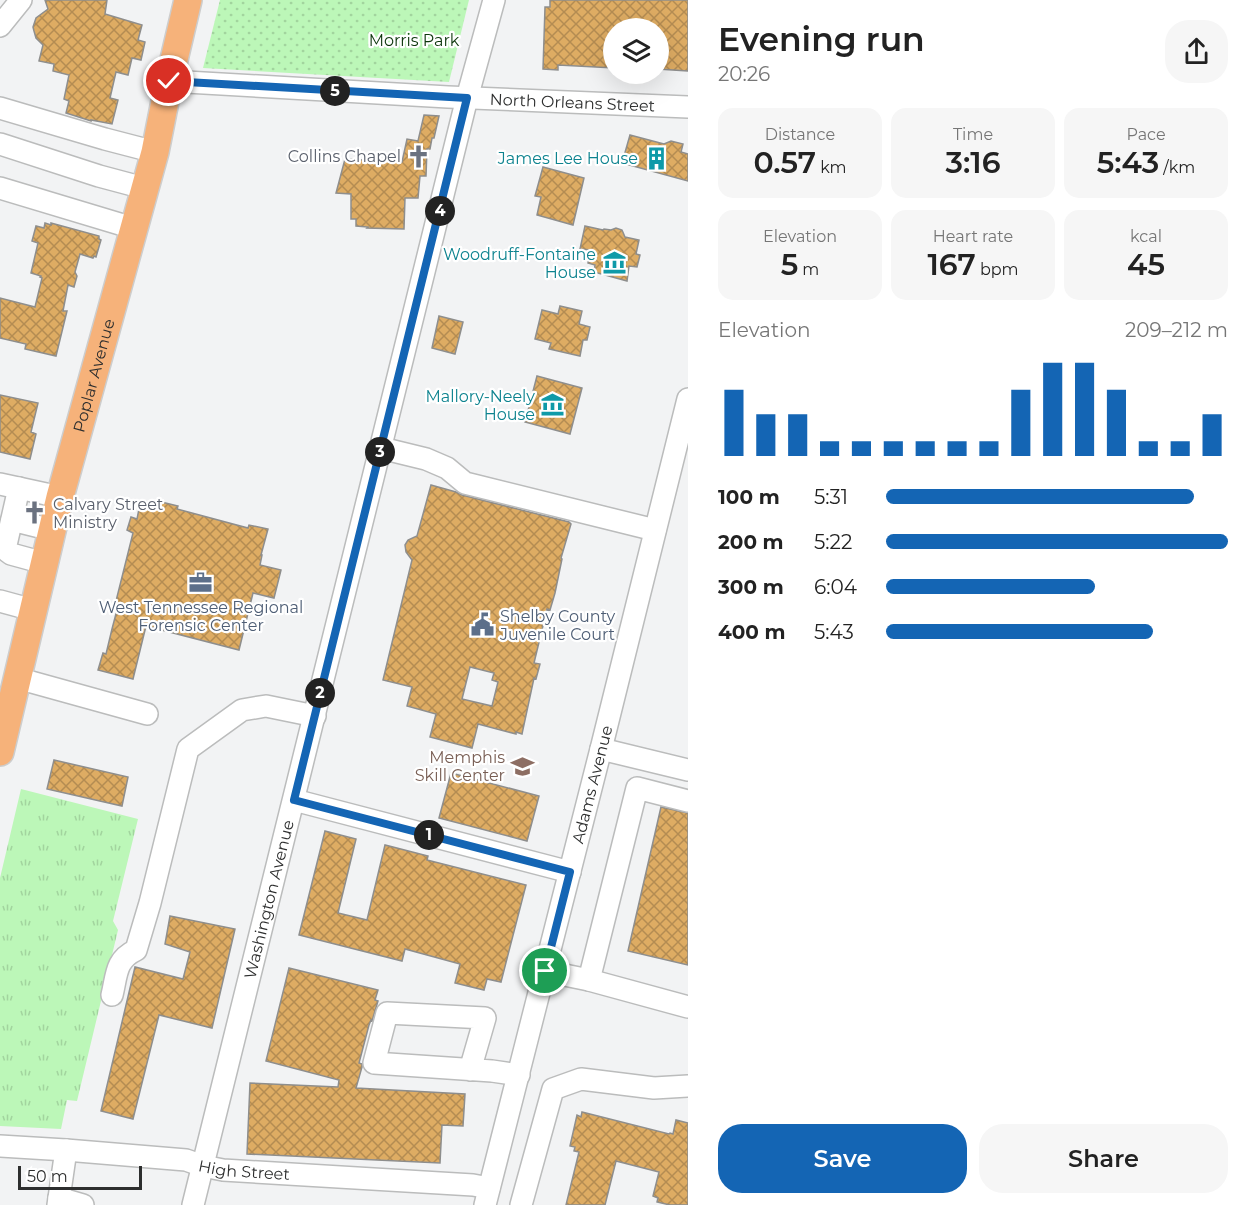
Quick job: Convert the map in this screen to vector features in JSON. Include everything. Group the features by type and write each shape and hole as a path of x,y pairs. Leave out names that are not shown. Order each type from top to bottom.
{"main road":[{"name":"Poplar Avenue","path":"0,752 60,497 155,152 188,0"}],"street":[{"path":"0,26 21,0"},
{"name":"Washington Avenue","path":"193,1205 467,98 494,0"},
{"name":"North Orleans Street","path":"169,81 467,98 688,107"},
{"path":"0,108 155,152"},
{"path":"0,144 144,188"},
{"path":"0,188 134,228"},
{"name":"Adams Avenue","path":"487,1197 688,399"},
{"path":"381,448 426,459 447,468 465,483 655,530"},
{"path":"44,563 7,551 6,545 12,520 9,486 60,497"},
{"path":"12,520 52,530"},
{"path":"0,601 33,610"},
{"path":"17,678 147,714"},
{"path":"112,995 119,965 126,955 136,950 188,749 242,710 266,706 315,716"},
{"path":"601,749 688,770"},
{"path":"589,980 637,788 688,801"},
{"path":"294,800 570,872"},
{"path":"545,971 589,980 688,1007"},
{"path":"470,1070 485,1018 387,1013 374,1063 519,1075"},
{"path":"521,1205 553,1089 581,1079 654,1088 688,1086"},
{"name":"High Street","path":"0,1146 186,1160 223,1170 473,1185 487,1197"},
{"path":"66,1150 59,1202 83,1205"}],"green space":[{"name":"Morris Park","path":"220,0 469,0 449,82 203,68"},
{"path":"21,789 138,819 113,921 118,930 77,1101 67,1100 61,1129 0,1126 0,878"}],"building":[{"path":"45,0 107,0 105,14 142,25 138,40 145,42 141,60 132,58 128,75 116,72 110,98 118,100 112,124 91,121 66,113 69,101 64,99 69,75 53,71 54,64 39,61 43,45 36,38 33,27 36,18 48,9"},
{"path":"550,0 688,0 688,71 669,70 669,18 603,18 603,67 558,65 558,70 543,69 545,7 550,7"},
{"name":"Collins Chapel","path":"424,115 439,116 430,149 427,149 426,176 420,176 418,198 405,198 404,229 356,226 356,219 351,219 351,194 336,193 345,159 402,162 407,139 418,141"},
{"name":"James Lee House","path":"630,135 664,144 671,141 683,144 681,152 688,154 688,181 622,163"},
{"path":"543,167 584,178 573,225 537,215 541,197 535,196"},
{"path":"45,223 99,236 101,240 96,257 80,254 74,287 68,285 63,311 67,311 56,356 25,349 26,344 0,338 0,298 35,307 42,278 31,273 38,243 32,241 36,226 44,228"},
{"name":"Woodruff-Fontaine House","path":"585,226 603,230 616,228 622,230 625,237 639,240 636,254 640,255 637,267 629,266 627,281 594,272 595,265 588,263 591,250 580,249"},
{"path":"560,306 582,311 579,324 590,327 587,340 583,340 580,356 549,349 551,343 535,339 542,310 558,314"},
{"path":"439,316 463,322 455,354 432,348"},
{"name":"Mallory-Neely House","path":"537,376 582,388 570,434 525,422"},
{"path":"0,395 38,403 31,432 36,434 30,459 0,452"},
{"path":"431,485 571,524 561,558 555,593 550,610 547,609 534,663 540,664 536,679 534,678 522,734 478,724 472,748 430,737 436,714 407,706 412,687 383,680 412,560 406,552 405,545 408,540 417,536","holes":["470,667 494,673 492,680 498,682 492,706 462,699"]},
{"path":"144,501 156,504 157,501 178,506 177,509 248,528 249,525 268,529 260,565 281,570 274,598 253,593 239,650 146,626 133,679 98,670 103,653 106,654 117,610 114,609 133,533 127,530 131,517 137,519"},
{"path":"54,760 128,777 122,806 47,789"},
{"path":"451,773 539,796 527,841 439,818"},
{"path":"661,807 688,813 688,965 628,951"},
{"path":"325,831 356,839 338,913 367,920 385,845 428,856 427,860 526,885 501,982 487,979 484,990 455,983 460,964 405,949 402,961 299,935"},
{"path":"170,916 235,929 212,1028 159,1015 133,1119 101,1111 135,967 183,979 190,952 165,944"},
{"path":"289,968 378,990 375,1000 378,1001 359,1063 362,1067 356,1088 465,1094 463,1126 442,1125 440,1163 247,1154 250,1083 338,1087 339,1080 266,1061"},
{"path":"582,1112 669,1134 673,1134 676,1120 688,1123 688,1205 657,1202 658,1198 653,1196 659,1172 616,1161 605,1205 566,1205 579,1152 574,1151 575,1147 570,1146 577,1115 581,1117"}],"place":[{"name":"Collins Chapel","path":"419,156"},
{"name":"James Lee House","path":"656,158"},
{"name":"Woodruff-Fontaine House","path":"614,263"},
{"name":"Mallory-Neely House","path":"553,405"},
{"name":"Calvary Street Ministry","path":"35,513"},
{"name":"West Tennessee Regional Forensic Center","path":"201,582"},
{"name":"Shelby County Juvenile Court","path":"482,625"},
{"name":"Memphis Skill Center","path":"523,766"}],"route":[{"path":"169,81 467,98 294,800 570,872 545,971"}]}
